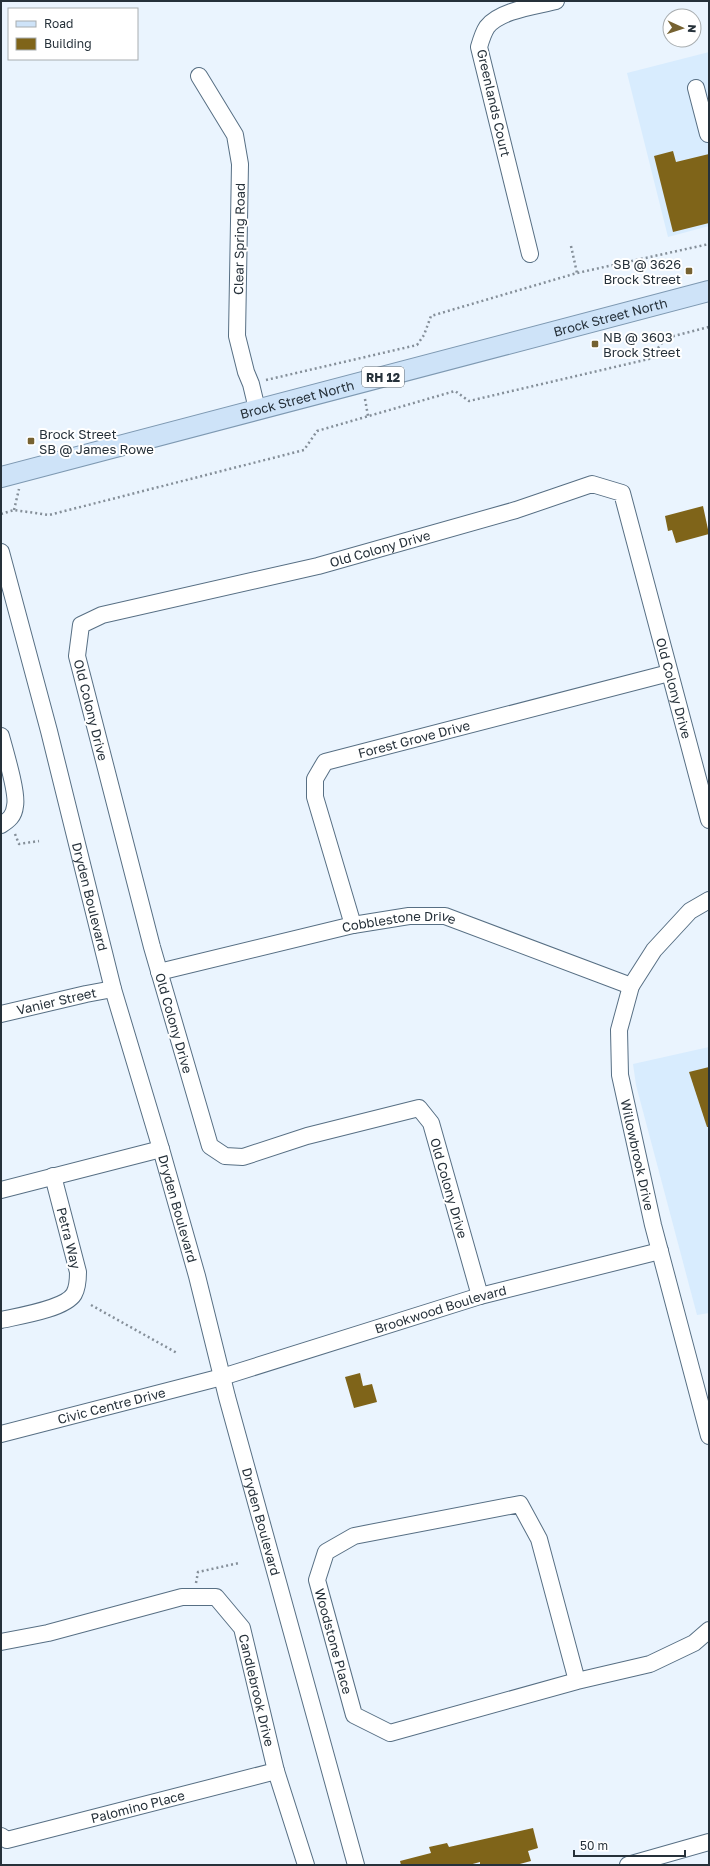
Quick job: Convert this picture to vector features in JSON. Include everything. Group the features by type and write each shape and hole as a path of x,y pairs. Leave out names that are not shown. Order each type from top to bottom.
{"main road":[{"name":"Brock Street North","path":"1,477 709,291"}],"street":[{"name":"Greenlands Court","path":"530,254 479,47 485,31 495,18 556,1"},
{"name":"Clear Spring Road","path":"199,76 235,135 240,164 237,336 257,409"},
{"path":"696,88 708,134"},
{"name":"Old Colony Drive","path":"480,1296 431,1123 419,1108 307,1136 243,1157 225,1156 210,1146 159,972 77,656 81,625 102,615 318,566 516,510 592,484 622,493 709,820"},
{"name":"Dryden Boulevard","path":"1,552 49,731 113,989 197,1276 222,1377 356,1865"},
{"name":"Forest Grove Drive","path":"353,925 316,797 315,779 325,762 669,673"},
{"path":"1,736 12,780 16,805 6,822"},
{"name":"Willowbrook Drive","path":"709,900 690,911 654,950 631,986 619,1030 620,1075 660,1251 709,1436"},
{"name":"Cobblestone Drive","path":"159,972 353,925 409,916 445,916 631,986"},
{"name":"Vanier Street","path":"1,1014 113,989"},
{"path":"1,1190 161,1149"},
{"name":"Petra Way","path":"1,1320 59,1305 69,1300 77,1286 78,1272 53,1176"},
{"name":"Brookwood Boulevard","path":"222,1377 480,1296 660,1251"},
{"name":"Civic Centre Drive","path":"1,1434 222,1377"},
{"name":"Woodstone Place","path":"577,1681 539,1539 520,1504 354,1536 326,1552 317,1580 354,1715 390,1733 577,1681 650,1664 694,1643 709,1630"},
{"name":"Candlebrook Drive","path":"1,1642 48,1633 182,1596 216,1597 242,1628 276,1771 306,1865"},
{"name":"Palomino Place","path":"1,1836 7,1840 276,1771"},
{"path":"628,1865 709,1842"}],"path":[{"path":"251,384 417,345 424,335 430,316 577,273 709,244"},
{"path":"571,246 577,273"},
{"path":"1,514 14,510 49,515 304,450 317,431 455,391 469,400 649,359 666,338 709,327"},
{"path":"6,822 19,844 40,841"},
{"path":"91,1305 177,1353"},
{"path":"194,1597 198,1572 239,1563"}],"shaded area":[{"path":"709,52 709,226 668,237 627,73"},
{"path":"709,1047 709,1313 697,1315 636,1085 633,1064"}],"building":[{"path":"673,151 676,162 709,154 709,223 673,232 654,156"},
{"path":"703,506 709,534 676,543 672,530 668,531 665,516"},
{"path":"709,1067 709,1127 707,1127 689,1072"},
{"path":"360,1373 363,1386 372,1384 377,1402 354,1408 345,1377"},
{"path":"533,1828 538,1848 528,1851 531,1861 516,1865 480,1865 480,1862 469,1865 401,1865 400,1861 431,1853 429,1847 447,1843 449,1847"}],"place":[{"name":"SB @ 3626 Brock Street","path":"689,271"},
{"name":"NB @ 3603 Brock Street","path":"595,344"},
{"name":"Brock Street SB @ James Rowe","path":"31,441"}]}
